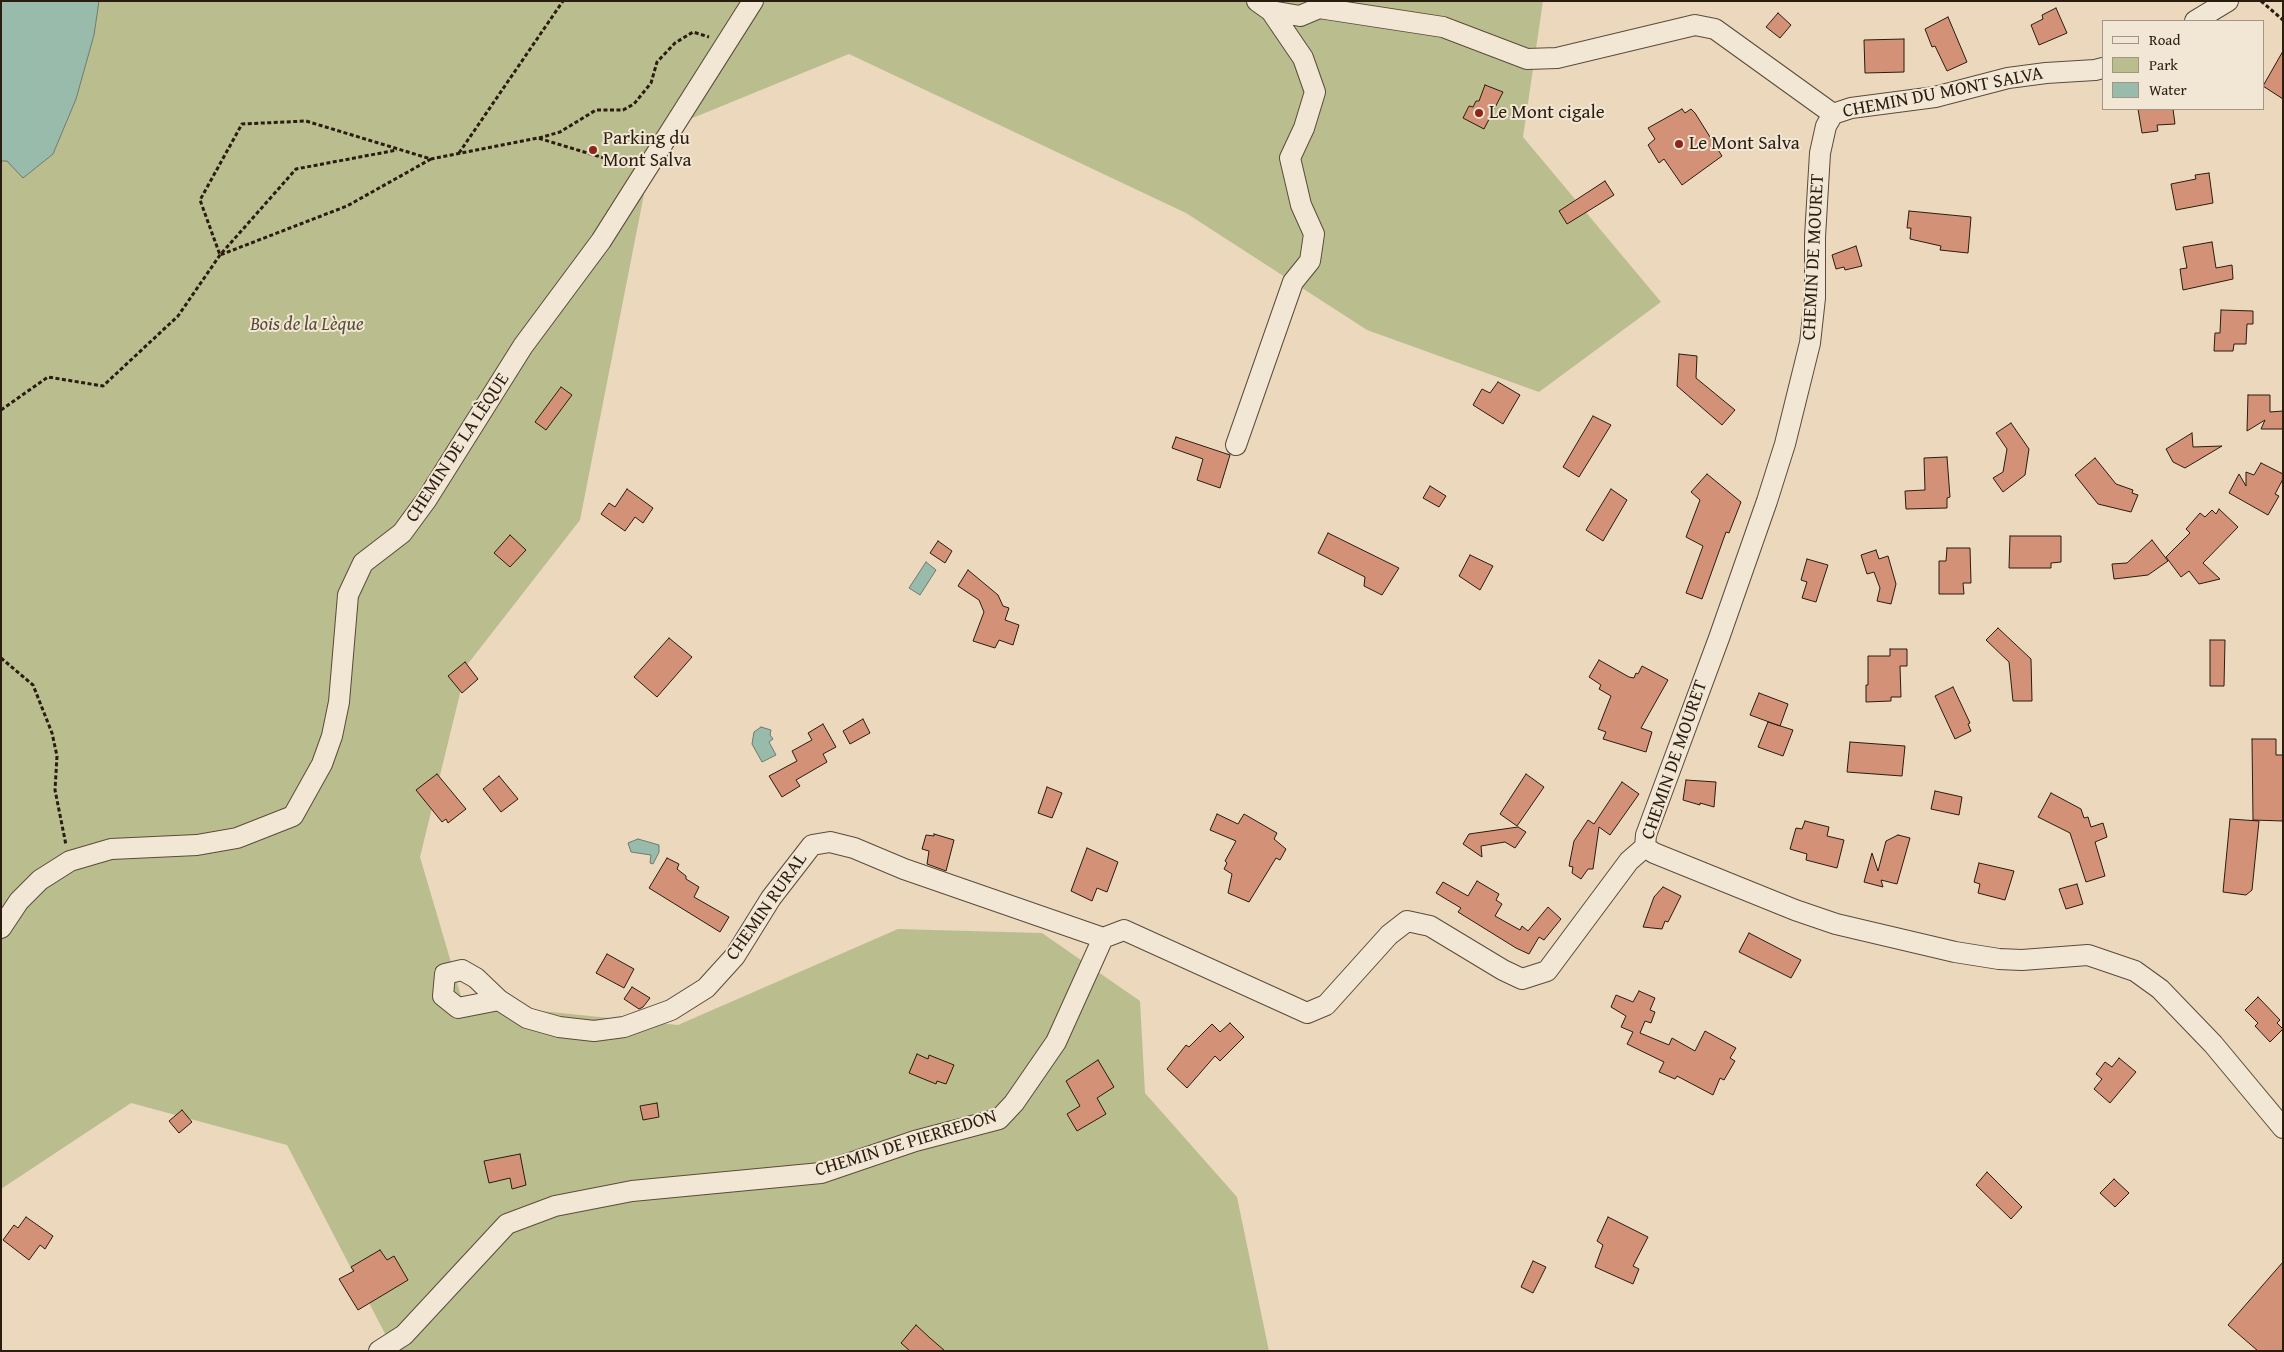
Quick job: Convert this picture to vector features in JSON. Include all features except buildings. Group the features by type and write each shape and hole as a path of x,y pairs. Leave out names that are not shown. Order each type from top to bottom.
{"street":[{"name":"CHEMIN DE LA LÈQUE","path":"1,928 19,901 40,880 70,861 110,849 197,845 237,838 293,816 322,764 332,736 339,702 348,595 363,563 402,532 427,499 524,346 601,241 753,1"},
{"path":"2197,20 2228,1"},
{"path":"1236,445 1293,282 1310,261 1314,234 1301,205 1290,158 1304,128 1315,92 1303,58 1264,6"},
{"name":"CHEMIN DU MONT SALVA","path":"1264,6 1300,16 1319,8 1443,27 1527,59 1558,58 1695,25 1715,29 1833,114 1851,108 1935,97 2008,78 2046,72 2102,68"},
{"name":"CHEMIN DE MOURET","path":"1833,114 1826,126 1820,153 1815,238 1816,298 1810,343 1785,444 1768,501 1646,835 1644,848 1654,854 1777,903 1836,924 1955,952 1990,958 2022,960 2088,955 2135,971 2160,989 2213,1044 2283,1128"},
{"name":"CHEMIN RURAL","path":"500,1000 527,1018 559,1027 594,1031 624,1028 671,1010 706,988 735,956 771,898 812,845 830,842 854,848 904,869 1103,938"},
{"path":"1103,938 1124,930 1307,1013 1326,1005 1389,935 1408,922 1430,926 1522,980 1547,971 1629,861 1644,848"},
{"name":"CHEMIN DE PIERREDON","path":"379,1351 404,1335 507,1224 555,1206 632,1191 821,1173 915,1141 998,1119 1014,1103 1056,1042 1103,938"}],"path":[{"path":"459,154 563,1"},
{"path":"2261,1 2283,20"},
{"path":"220,255 347,206 431,159 560,132 596,110 623,110 634,104 651,83 657,62 686,35 693,32 725,44"},
{"path":"220,255 200,200 242,124 306,121 431,159"},
{"path":"538,138 644,171"},
{"path":"1,410 48,377 103,386 178,316 220,255 296,169 399,149"},
{"path":"1,658 33,685 52,733 57,756 55,790 70,861"}],"green space":[{"name":"Bois de la Lèque","path":"99,1 1543,1 1523,137 1661,302 1539,392 1367,330 1186,213 849,54 656,133 580,520 467,665 420,857 463,1003 678,1025 898,929 1042,933 1140,1001 1145,1093 1237,1197 1269,1351 394,1351 287,1145 131,1103 1,1189 1,161 53,154 76,99 94,35"}],"water":[{"path":"1,1 99,1 94,35 76,99 53,154 23,178 7,161 1,161"},
{"path":"926,562 936,570 920,595 909,588"},
{"path":"761,727 771,730 770,735 773,739 769,742 776,755 762,762 752,744 754,732"},
{"path":"638,839 659,845 659,852 653,864 650,863 651,855 631,852 628,843"}],"place":[{"name":"Le Mont cigale","path":"1479,113"},
{"name":"Le Mont Salva","path":"1679,144"},
{"name":"Parking du Mont Salva","path":"593,150"}]}
